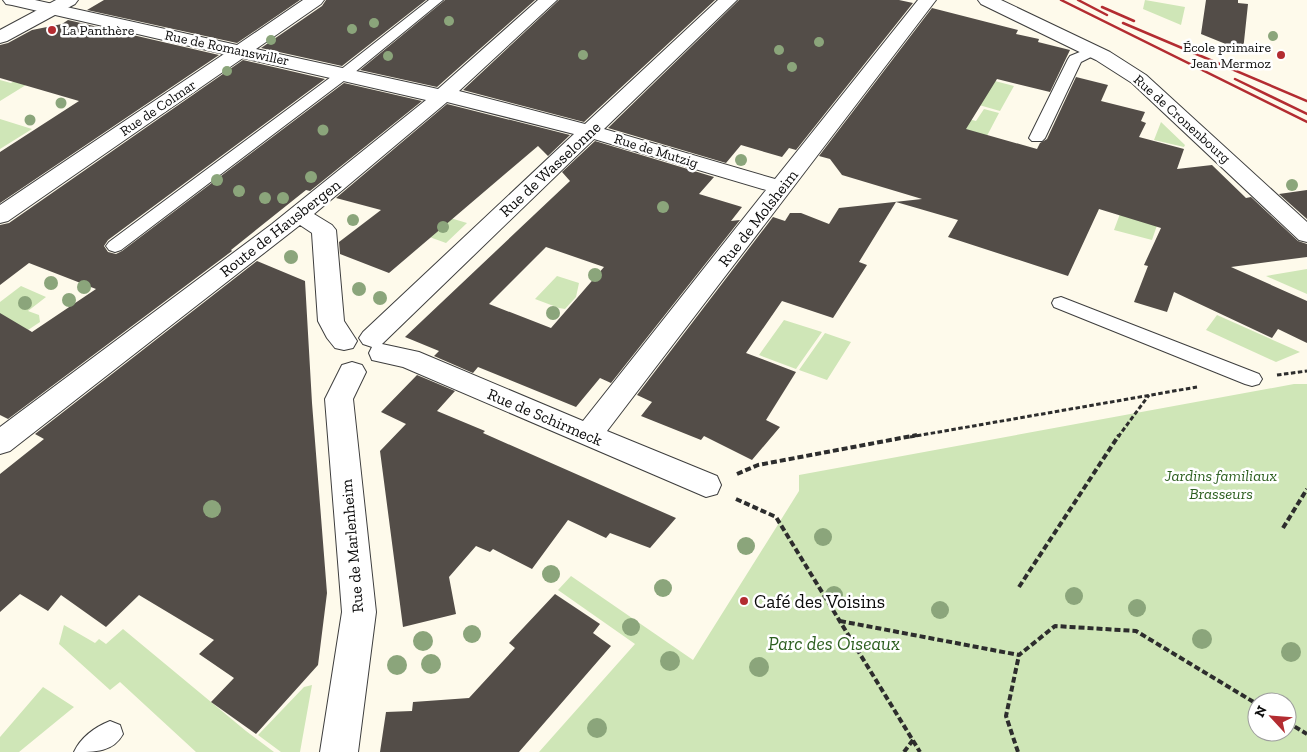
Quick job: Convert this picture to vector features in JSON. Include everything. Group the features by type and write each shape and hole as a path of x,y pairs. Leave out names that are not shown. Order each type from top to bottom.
{"street":[{"name":"Rue de Romanswiller","path":"12,0 442,95"},
{"path":"0,37 69,0"},
{"name":"Rue de Colmar","path":"0,216 315,0"},
{"name":"Route de Hausbergen","path":"0,443 299,215 442,95 548,0"},
{"name":"Rue de Wasselonne","path":"377,346 591,132 728,0"},
{"name":"Rue de Molsheim","path":"588,435 927,0"},
{"name":"Rue de Cronenbourg","path":"987,0 1092,51 1129,72 1161,98 1307,235"},
{"name":"Rue de Mutzig","path":"442,95 457,97 591,132 782,188"},
{"path":"299,215 324,230 330,321 344,341"},
{"path":"355,337 377,346 377,362 366,369 352,372 340,370 333,366 330,359 334,350 344,341 355,337"},
{"name":"Rue de Schirmeck","path":"377,346 706,485"},
{"name":"Rue de Marlenheim","path":"339,752 359,612 339,399 352,372"}],"lane":[{"path":"115,246 344,74 437,0"},
{"path":"1037,138 1075,59 1092,51"},
{"path":"1061,303 1252,379"},
{"path":"88,752 110,734"}],"path":[{"path":"706,485 758,465 1204,386"},
{"path":"1019,587 1134,413 1149,395"},
{"path":"706,485 776,517 920,752"},
{"path":"1283,528 1307,489"},
{"path":"840,621 1018,655"},
{"path":"1018,752 1006,716 1018,655 1055,626 1136,631 1247,698"},
{"path":"904,752 913,740"}],"green space":[{"path":"1145,0 1185,7 1181,25 1143,9"},
{"path":"972,75 1014,86 1000,111 979,105"},
{"path":"22,77 34,80 0,101 0,80 11,83"},
{"path":"984,109 999,113 979,151 942,112 976,121"},
{"path":"0,119 32,129 0,149"},
{"path":"1161,122 1185,145 1184,147 1154,140"},
{"path":"1127,195 1164,205 1152,240 1114,230"},
{"path":"427,211 467,223 446,243 388,222"},
{"path":"1307,269 1307,294 1266,276"},
{"path":"557,276 579,283 576,297 565,309 535,299"},
{"path":"21,286 46,297 28,311 39,315 40,322 25,332 0,336 0,302"},
{"path":"1217,315 1300,352 1276,362 1206,330"},
{"path":"784,320 822,332 796,369 759,355"},
{"path":"825,333 851,342 827,380 799,370"},
{"path":"1294,384 1307,384 1307,752 539,752 635,644 558,590 571,576 693,660 799,491 799,475"},
{"path":"64,625 95,643 99,639 106,644 123,629 274,752 196,752 120,682 110,690 59,644"},
{"path":"312,685 300,752 281,752 258,735 304,687"},
{"path":"43,687 74,707 19,752 0,752 0,737"}],"building":[{"path":"104,0 300,0 237,43 87,10"},
{"path":"326,0 426,0 342,66 261,48 322,6"},
{"path":"445,0 535,0 437,87 360,70"},
{"path":"559,0 715,0 584,122 463,90"},
{"path":"739,0 899,0 913,3 796,150 789,148 782,157 741,145 726,163 608,128"},
{"path":"1206,0 1238,0 1238,3 1248,4 1243,51 1201,34"},
{"path":"932,8 1018,30 1016,34 1039,39 1038,42 1070,50 1050,92 997,79 966,129 1037,149 1040,143 1047,139 1076,77 1108,85 1101,101 1145,112 1141,121 1146,123 1139,137 1184,149 1177,169 1212,165 1246,198 1251,197 1298,241 1307,244 1307,257 1231,267 1307,301 1307,343 1278,329 1272,338 1174,292 1167,312 1134,302 1148,266 1144,265 1161,228 1099,209 1068,276 948,237 958,220 896,202 859,262 867,265 833,318 782,301 746,353 796,372 766,420 780,427 752,460 704,436 701,440 641,416 652,402 637,395 773,217 785,221 790,213 801,213 829,224 839,208 922,199 842,175 830,159 819,156"},
{"path":"68,20 219,55 0,203 0,152 79,101 0,78 0,45 8,43 32,30 62,24"},
{"path":"243,60 325,79 108,240 104,246 108,252 116,254 122,251 344,83 422,101 310,191 306,190 232,251 8,419 0,415 0,313 32,332 96,289 29,263 0,285 0,225 9,223"},
{"path":"447,104 570,135 548,156 538,146 389,273 340,254 339,242 381,210 336,198"},
{"path":"595,141 714,177 699,194 742,207 731,221 740,220 611,383 600,378 576,407 478,367 473,373 434,356 439,351 405,337 570,181 562,172","holes":["546,247 604,267 551,328 489,304"]},
{"path":"1307,190 1307,219 1279,194"},
{"path":"257,261 305,281 312,403 327,593 318,665 256,734 211,702 234,678 199,654 214,640 139,595 106,627 61,595 48,611 20,594 0,612 0,474 44,439 35,434"},
{"path":"417,375 455,391 437,411 676,518 650,548 610,533 606,538 568,520 532,569 493,549 490,552 476,546 449,577 456,614 403,627 380,451 406,424 381,412"},
{"path":"555,594 600,624 593,633 611,646 519,752 380,752 386,712 412,711 413,702 469,698 515,648 509,643"}],"railway":[{"path":"1061,0 1307,122"},
{"path":"1078,0 1107,15"},
{"path":"1102,7 1134,21"},
{"path":"1123,23 1307,101"},
{"path":"1235,79 1307,114"}],"place":[{"name":"La Panthère","path":"52,30"},
{"name":"École primaire Jean Mermoz","path":"1281,55"},
{"name":"Café des Voisins","path":"744,601"}],"park label":[{"name":"Jardins familiaux Brasseurs","path":"1221,484"},
{"name":"Parc des Oiseaux","path":"834,643"}]}
